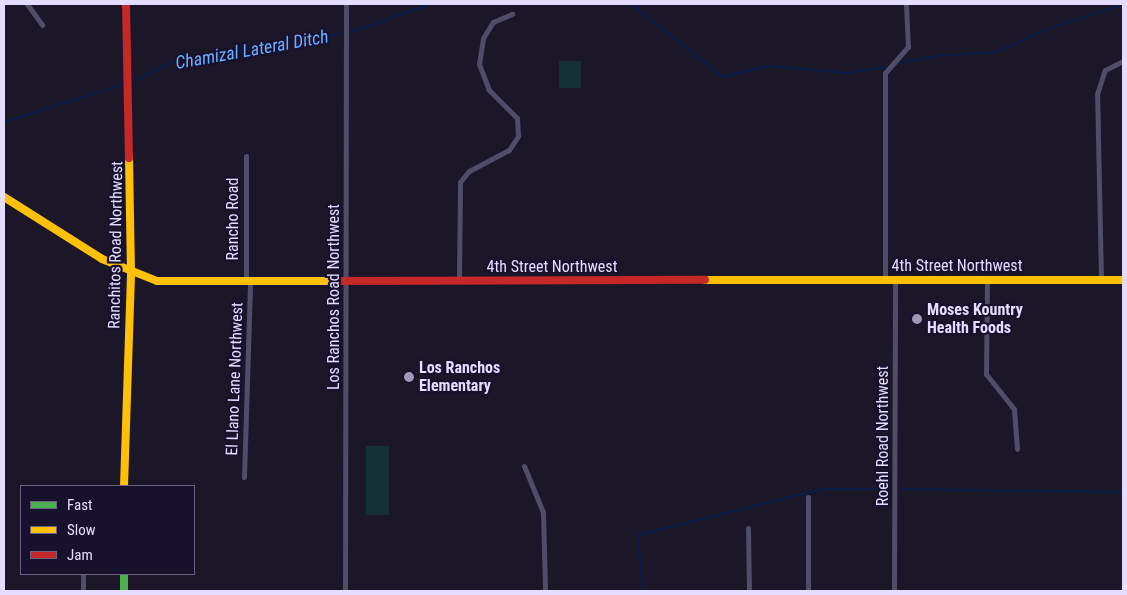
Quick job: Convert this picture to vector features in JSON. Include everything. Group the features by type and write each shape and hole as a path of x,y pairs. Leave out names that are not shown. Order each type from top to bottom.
{"main road":[{"name":"Ranchitos Road Northwest","path":"124,485 131,273 126,4"},
{"name":"4th Street Northwest","path":"4,197 85,250 131,273 157,280 248,282 1123,280"},
{"path":"124,575 124,591"}],"street":[{"path":"27,4 42,25"},
{"name":"Los Ranchos Road Northwest","path":"345,591 348,282 346,4"},
{"path":"885,280 884,73 908,47 906,4"},
{"path":"459,281 460,182 469,171 509,150 518,136 517,118 489,90 479,64 483,38 493,22 512,14"},
{"path":"1101,279 1097,94 1105,70 1123,61"},
{"name":"Rancho Road","path":"246,156 248,282"},
{"path":"987,280 986,374 1014,409 1016,449"},
{"name":"Roehl Road Northwest","path":"894,591 895,281"},
{"name":"El Llano Lane Northwest","path":"244,477 248,282"},
{"path":"524,466 543,512 545,591"},
{"path":"808,498 808,591"},
{"path":"748,528 749,591"},
{"path":"83,575 83,591"}],"green space":[{"path":"559,61 581,61 581,88 559,88"},
{"path":"366,446 389,446 389,515 366,515"}],"waterway":[{"name":"Chamizal Lateral Ditch","path":"352,32 430,4"},
{"name":"Chamizal Lateral Ditch","path":"631,4 723,77 767,66 847,73 885,67"},
{"name":"Chamizal Lateral Ditch","path":"895,64 937,56 996,52 1055,26 1123,5"},
{"name":"Chamizal Lateral Ditch","path":"136,80 174,61 340,34"},
{"name":"Chamizal Lateral Ditch","path":"4,122 124,84"},
{"path":"642,591 638,535 822,489 889,489"},
{"path":"901,489 1123,492"}],"traffic: fast":[{"path":"124,575 124,591"}],"traffic: slow":[{"path":"124,485 131,273 129,158"},
{"path":"4,197 102,259 157,281 334,281"},
{"path":"705,280 1123,280"}],"traffic: jam":[{"path":"126,4 129,158"},
{"path":"334,281 705,280"}],"place":[{"name":"Moses Kountry Health Foods","path":"917,319"},
{"name":"Los Ranchos Elementary","path":"409,377"}]}
